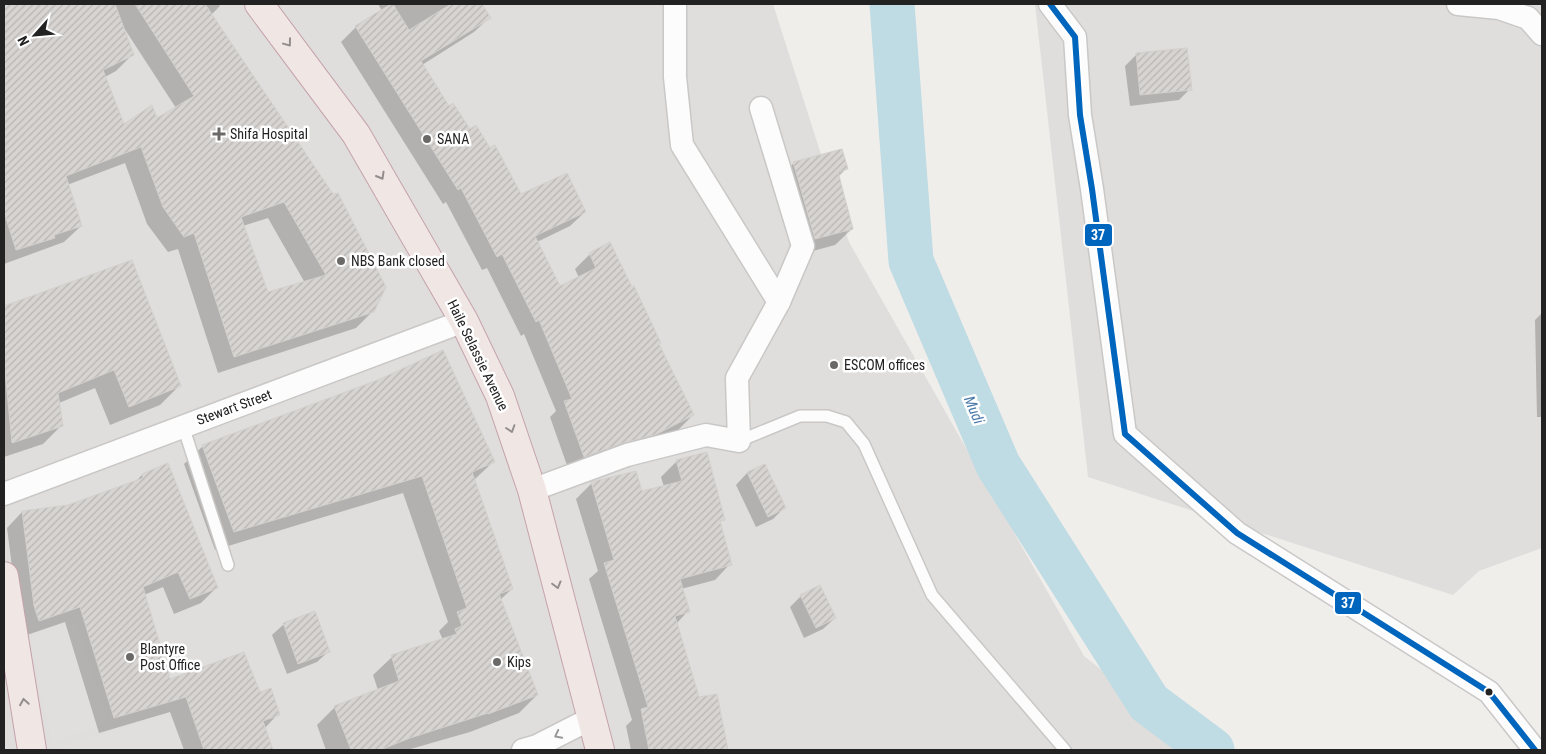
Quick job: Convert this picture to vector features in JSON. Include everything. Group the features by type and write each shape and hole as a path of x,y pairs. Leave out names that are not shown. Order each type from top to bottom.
{"highway":[{"name":"Haile Selassie Avenue","path":"259,4 356,134 464,321 500,396 532,490 600,750"},
{"path":"4,576 32,750"}],"street":[{"path":"675,4 675,77 682,145 779,302"},
{"path":"1050,4 1075,37 1080,115 1092,189 1125,434 1238,533 1490,692 1535,750"},
{"path":"1458,4 1499,8 1528,18 1542,34"},
{"path":"532,490 627,455 706,435 738,441 737,378 779,302 804,246 761,108"},
{"name":"Stewart Street","path":"4,494 464,321"},
{"path":"523,750 537,746 592,718"}],"lane":[{"path":"738,441 800,416 827,416 846,422 864,444 932,595 1065,750"},
{"path":"183,426 228,565"}],"shaded area":[{"path":"4,4 773,4 849,242 1084,656 1202,750 4,750"},
{"path":"1035,4 1542,4 1542,548 1479,571 1453,595 1088,477"},
{"path":"76,622 108,723 52,742 29,638"},
{"path":"174,712 186,750 56,750 55,748"}],"building":[{"path":"4,4 115,4 134,55 103,70 124,124 152,105 157,118 194,96 135,4 205,4 333,194 338,193 386,287 374,312 234,357 194,233 184,237 163,207 141,147 66,176 82,226 54,235 55,238 16,250 4,212","holes":["284,202 326,275 268,292 241,217"]},
{"path":"393,4 409,30 451,4 482,4 491,18 421,61 449,106 453,103 470,129 476,125 490,148 495,145 521,194 567,173 586,212 535,236 560,286 596,268 589,253 610,242 632,287 634,286 661,343 659,344 694,415 657,434 623,443 584,457 564,401 572,399 539,320 536,322 502,254 497,257 461,188 458,190 355,26"},
{"path":"1187,48 1192,90 1140,95 1136,53"},
{"path":"842,149 848,169 838,172 853,229 815,239 793,162"},
{"path":"132,260 181,386 129,407 114,370 58,393 63,426 12,443 4,361 4,306"},
{"path":"443,350 495,462 472,472 513,589 499,594 538,695 488,714 410,738 380,750 351,750 334,706 399,681 391,655 457,634 455,629 462,626 457,612 467,608 422,476 234,532 202,445 378,380"},
{"path":"707,452 725,520 720,521 732,565 680,579 690,612 675,616 699,697 717,694 728,750 649,750 641,709 648,707 604,563 614,560 591,482 636,471 642,491 682,481 676,460"},
{"path":"168,463 218,588 190,599 178,572 143,587 170,679 244,652 260,692 271,688 280,715 263,721 273,750 204,750 186,697 114,718 80,607 39,621 34,606 22,511 68,505 143,478 142,474"},
{"path":"765,464 786,508 768,517 747,472"},
{"path":"820,585 836,618 816,628 800,595"},
{"path":"315,611 330,652 298,664 283,623"}],"waterway":[{"name":"Mudi","path":"892,4 911,261 998,465 1149,703 1212,750"}],"transit line":[{"name":"37","path":"1050,4 1075,37 1080,115 1092,189 1125,434 1237,533 1489,692 1535,750"}],"place":[{"name":"Shifa Hospital","path":"219,134"},
{"name":"SANA","path":"427,139"},
{"name":"NBS Bank closed","path":"341,261"},
{"name":"ESCOM offices","path":"834,365"},
{"name":"Blantyre Post Office","path":"130,657"},
{"name":"Kips","path":"497,662"}]}
